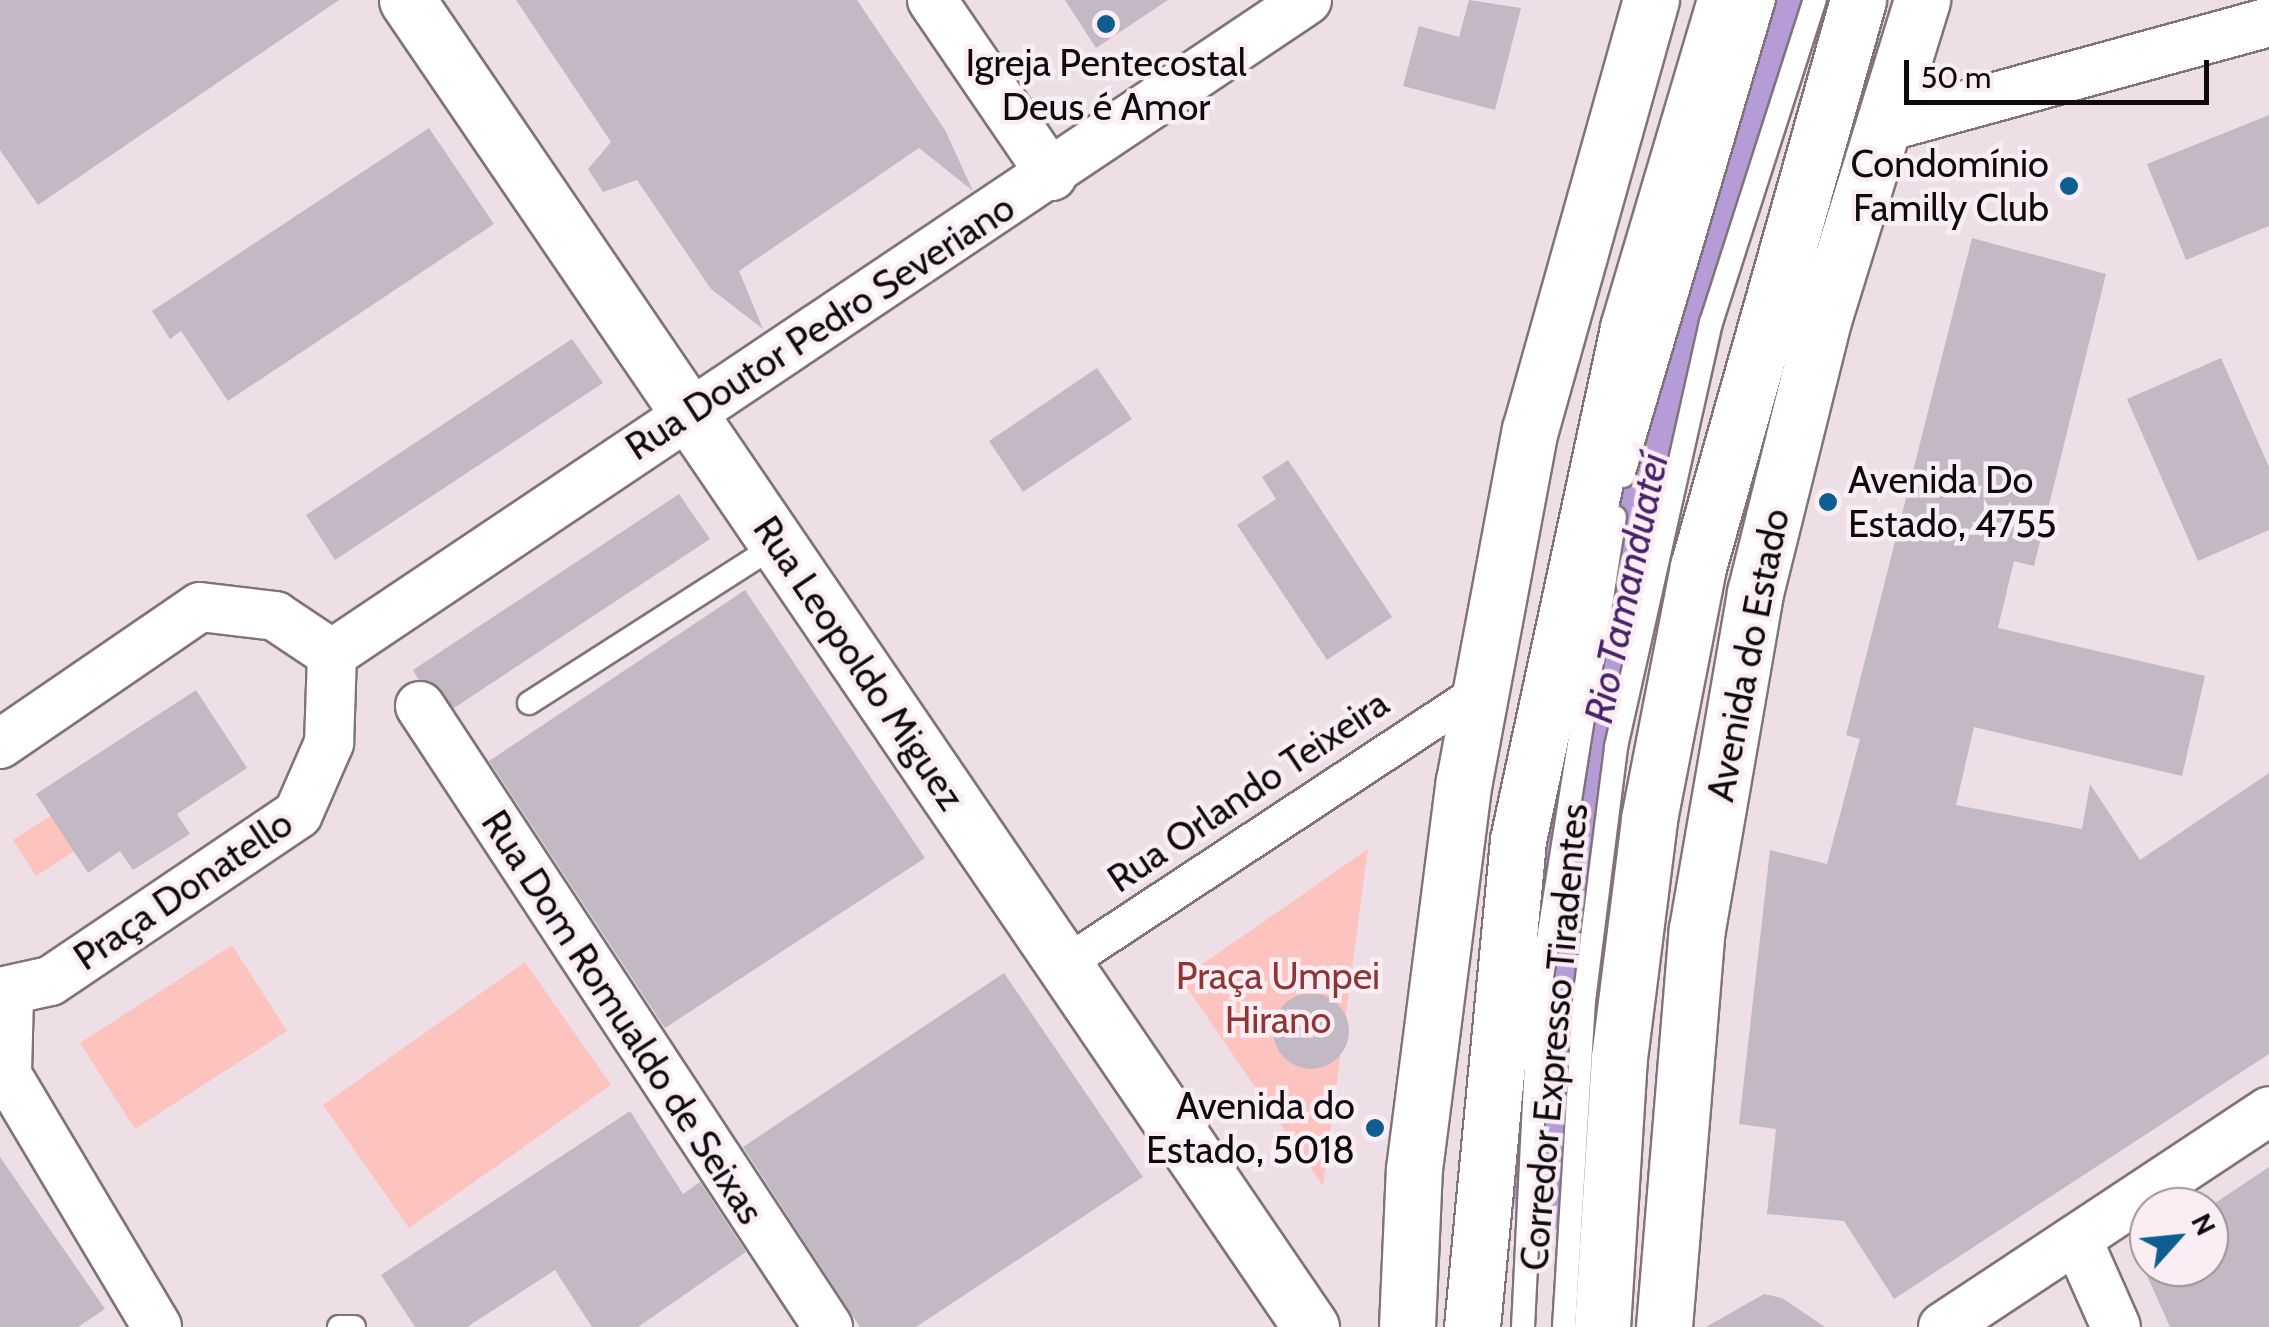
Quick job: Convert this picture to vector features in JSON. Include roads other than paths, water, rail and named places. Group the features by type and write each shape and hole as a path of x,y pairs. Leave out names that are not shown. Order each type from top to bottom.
{"main road":[{"name":"Rua Leopoldo Miguez","path":"408,0 1311,1327"},
{"path":"1408,1327 1414,1170 1480,689 1530,430 1652,0"},
{"path":"1472,1327 1518,840 1628,328 1725,0"},
{"name":"Avenida do Estado","path":"1602,1327 1619,1058 1649,819 1722,472 1858,0"},
{"name":"Avenida do Estado","path":"1664,1327 1697,929 1755,593 1882,128 1922,0"}],"street":[{"path":"932,0 1052,176"},
{"name":"Rua Doutor Pedro Severiano","path":"332,654 687,410 1052,176 1307,0"},
{"path":"1882,128 2269,22"},
{"path":"0,744 200,606 275,616 332,654"},
{"name":"Praça Donatello","path":"5,994 50,982 298,814 329,742 332,654"},
{"name":"Rua Orlando Teixeira","path":"1064,964 1480,689"},
{"name":"Rua Dom Romualdo de Seixas","path":"420,706 828,1327"},
{"path":"5,994 7,1074 157,1327"},
{"path":"1943,1327 2269,1112"},
{"path":"2077,1239 2116,1327"}],"lane":[{"name":"Corredor Expresso Tiradentes","path":"1524,1327 1539,996 1574,735 1622,476 1764,0"},
{"name":"Corredor Expresso Tiradentes","path":"1564,1327 1584,1001 1616,747 1706,342 1815,0"},
{"path":"530,703 778,544"},
{"path":"340,1327 354,1327"}],"waterway":[{"name":"Rio Tamanduateí","path":"1549,1194 1593,738 1690,314 1791,0"}],"place":[{"name":"Igreja Pentecostal Deus é Amor","path":"1106,24"},
{"name":"Condomínio Familly Club","path":"2069,186"},
{"name":"Avenida Do Estado, 4755","path":"1828,502"},
{"name":"Avenida do Estado, 5018","path":"1375,1128"}],"park label":[{"name":"Praça Umpei Hirano","path":"1278,998"}]}
